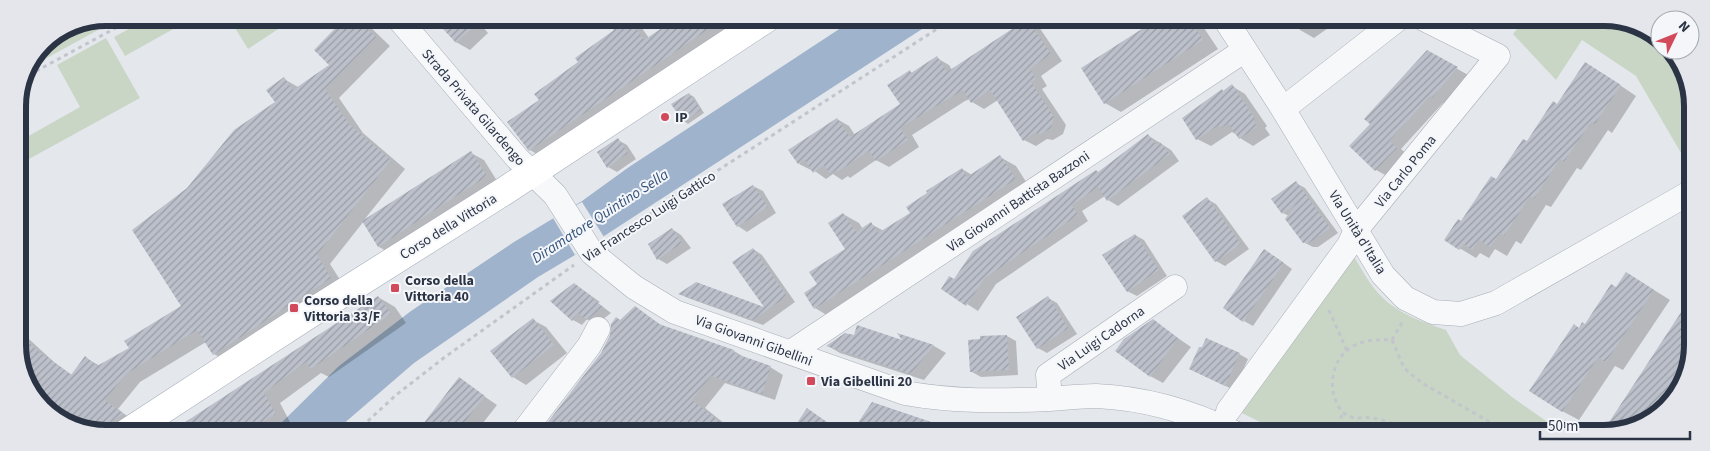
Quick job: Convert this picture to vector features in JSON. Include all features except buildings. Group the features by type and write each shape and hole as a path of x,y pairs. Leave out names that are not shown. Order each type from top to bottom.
{"main road":[{"name":"Corso della Vittoria","path":"139,425 311,313 506,190 755,26"}],"street":[{"name":"Strada Privata Gilardengo","path":"405,26 517,158 532,172"},
{"name":"Via Unità d'Italia","path":"1230,26 1283,109 1383,275 1405,298 1433,312 1461,314 1496,304 1684,196"},
{"path":"1283,109 1389,26"},
{"name":"Via Carlo Poma","path":"1232,422 1314,292 1349,244 1356,230 1498,56 1438,26"},
{"name":"Via Giovanni Battista Bazzoni","path":"791,352 1245,50"},
{"name":"Via Giovanni Gibellini","path":"532,172 555,195 589,250 634,286 675,312 905,393 937,399 974,401 1096,396 1149,402 1210,421 1232,422"},
{"name":"Via Luigi Cadorna","path":"1050,399 1048,375 1175,287"},
{"path":"528,425 589,346 598,329"}],"path":[{"path":"34,73 119,26"},
{"name":"Via Francesco Luigi Gattico","path":"364,425 396,395 589,250 941,26"},
{"path":"1314,292 1326,304 1336,322 1347,350"},
{"path":"1392,340 1404,319"},
{"path":"1392,340 1369,340 1347,350 1336,365 1332,385 1334,400 1343,413 1353,418 1370,418 1395,425"},
{"path":"1392,340 1404,368 1422,383 1488,421 1492,425"},
{"path":"1338,425 1343,413"}],"green space":[{"path":"105,26 40,61 50,50 75,32"},
{"path":"134,26 179,26 125,56 114,37"},
{"path":"234,26 283,26 248,49"},
{"path":"1519,26 1604,26 1635,32 1644,37 1650,41 1650,60 1668,60 1680,80 1684,106 1684,158 1636,76 1582,40 1556,80 1513,34"},
{"path":"106,38 140,98 26,161 26,137 80,107 57,65"},
{"path":"1352,253 1366,277 1389,304 1413,317 1446,330 1460,355 1512,397 1552,425 1266,425 1236,410"}],"water":[{"name":"Diramatore Quintino Sella","path":"844,26 927,26 575,255 538,277 414,363 342,425 279,425 339,366 411,311 514,242 582,201 629,167"}],"pier":[{"path":"582,202 604,237 575,255 553,218"}],"place":[{"name":"IP","path":"665,117"},
{"name":"Corso della Vittoria 40","path":"395,288"},
{"name":"Corso della Vittoria 33/F","path":"294,308"},
{"name":"Via Gibellini 20","path":"811,381"}]}
